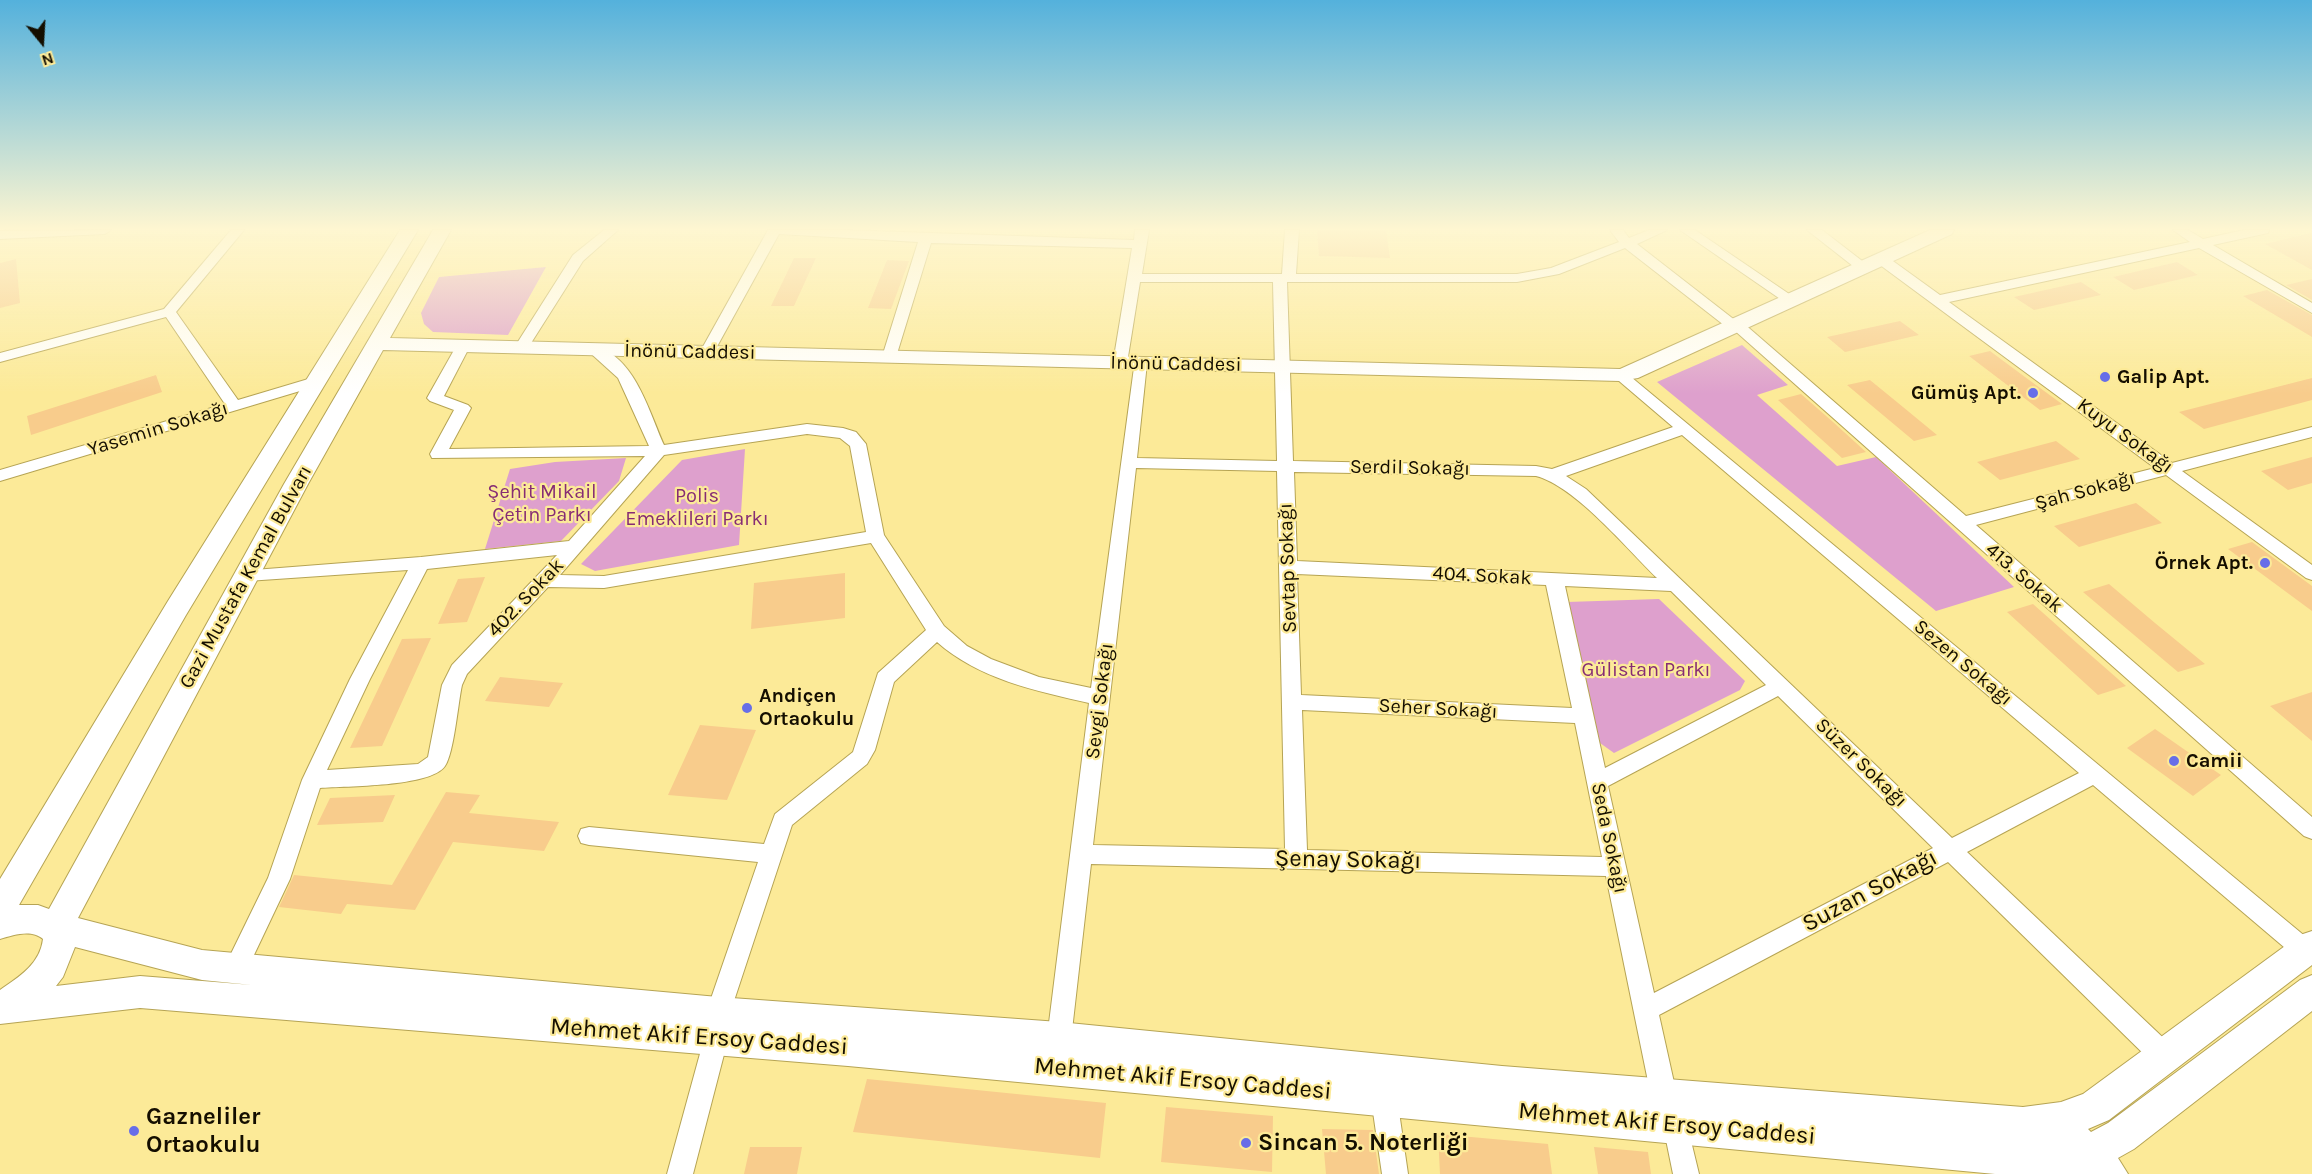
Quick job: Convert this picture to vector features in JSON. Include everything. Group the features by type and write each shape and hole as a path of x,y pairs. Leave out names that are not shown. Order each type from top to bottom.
{"main road":[{"name":"Gazi Mustafa Kemal Bulvarı","path":"0,908 177,608 375,285"},
{"name":"Gazi Mustafa Kemal Bulvarı","path":"56,927 296,484 411,285"},
{"name":"İnönü Caddesi","path":"377,344 1620,375 1630,373 1824,285"},
{"name":"Mehmet Akif Ersoy Caddesi","path":"0,924 29,918 45,920 56,927 202,965 717,1026 848,1048 1384,1098 2023,1125 2058,1122 2096,1107 2309,949"},
{"path":"1,1008 38,982 51,966 58,951 60,938 56,927"},
{"name":"Mehmet Akif Ersoy Caddesi","path":"1,1008 140,992 717,1026 1059,1039 1502,1084 1670,1110 2020,1158 2070,1158 2097,1164 2111,1142 2312,992"},
{"path":"2058,1122 2097,1164"}],"street":[{"path":"0,357 169,312 192,285"},
{"path":"521,348 561,285"},
{"path":"707,352 744,285"},
{"path":"889,357 911,285"},
{"name":"Sevgi Sokağı","path":"1059,1039 1128,463 1134,285"},
{"name":"Sevtap Sokağı","path":"1284,285 1282,367 1296,859"},
{"name":"413. Sokak","path":"1682,285 1735,325 2312,830"},
{"path":"1768,285 1791,300"},
{"name":"Kuyu Sokağı","path":"1910,285 1937,300 2312,574"},
{"path":"1937,300 2007,285"},
{"path":"2271,285 2312,309"},
{"path":"169,312 234,406"},
{"path":"463,346 435,398 463,408 438,454 659,451 802,430 833,430 850,436 858,444 875,536 937,631 960,651 984,664 1037,684 1100,698"},
{"path":"594,350 614,364 625,376 659,451"},
{"name":"Sezen Sokağı","path":"1620,375 2095,774 2309,949"},
{"name":"Yasemin Sokağı","path":"0,476 315,382"},
{"name":"Serdil Sokağı","path":"1128,463 1536,471 1553,475 1684,429"},
{"name":"Şah Sokağı","path":"1963,523 2312,432"},
{"name":"402. Sokak","path":"312,780 420,772 432,767 438,760 455,677 465,662 544,581 659,451"},
{"name":"Süzer Sokağı","path":"1553,475 1580,493 2165,1057"},
{"path":"544,581 611,581 875,536"},
{"path":"247,575 421,562 574,547"},
{"path":"236,968 279,879 312,780 360,679 421,562"},
{"name":"404. Sokak","path":"1288,567 1676,585"},
{"name":"Seda Sokağı","path":"1554,579 1646,1009 1686,1174"},
{"path":"680,1174 717,1026 783,820 860,758 865,750 885,678 937,631"},
{"path":"1597,782 1781,686"},
{"name":"Seher Sokağı","path":"1292,702 1583,716"},
{"name":"Suzan Sokağı","path":"1646,1009 2095,774"},
{"path":"589,836 771,854"},
{"name":"Şenay Sokağı","path":"1082,854 1615,867"},
{"path":"1384,1098 1395,1174"}],"green space":[{"path":"435,285 536,285 508,335 433,332 424,324 421,313"},
{"path":"1742,345 1788,385 1757,395 1837,466 1876,457 2014,587 1936,611 1657,382"},
{"name":"Polis Emeklileri Parkı","path":"745,449 739,545 595,571 581,564 682,460"},
{"name":"Şehit Mikail Çetin Parkı","path":"626,458 619,481 561,541 485,549 510,469 555,462"},
{"name":"Gülistan Parkı","path":"1659,599 1745,681 1740,690 1614,753 1600,743 1567,602"}],"building":[{"path":"0,285 18,285 20,303 0,308"},
{"path":"781,285 804,285 794,306 771,306"},
{"path":"877,285 900,285 891,309 868,308"},
{"path":"2069,285 2085,285 2101,295 2034,310 2014,297"},
{"path":"2126,285 2156,285 2134,290"},
{"path":"2286,285 2312,285 2312,300"},
{"path":"2267,290 2312,315 2312,337 2243,296"},
{"path":"1900,321 1919,335 1845,352 1827,337"},
{"path":"1990,351 2062,404 2040,410 1969,356"},
{"path":"156,375 162,392 31,435 27,416"},
{"path":"2312,378 2312,400 2204,429 2179,412"},
{"path":"1870,380 1937,435 1914,441 1847,385"},
{"path":"1801,394 1866,452 1842,458 1778,400"},
{"path":"2056,441 2080,459 2000,480 1977,462"},
{"path":"2312,457 2312,483 2288,490 2261,471"},
{"path":"2136,503 2162,523 2079,547 2054,526"},
{"name":"Örnek Apt.","path":"2252,542 2312,586 2312,611 2228,549"},
{"path":"845,573 845,618 751,629 754,583"},
{"path":"485,577 467,622 438,624 458,579"},
{"path":"2109,584 2205,664 2178,672 2083,592"},
{"path":"2033,604 2126,686 2098,695 2007,612"},
{"path":"431,638 382,746 350,748 402,639"},
{"path":"500,677 563,683 549,707 485,701"},
{"path":"2312,692 2312,741 2270,706"},
{"path":"700,725 756,730 727,800 668,795"},
{"name":"Camii","path":"2155,729 2221,775 2193,796 2127,748"},
{"path":"446,792 480,795 469,813 559,822 544,851 453,842 415,910 347,904 341,914 279,907 294,875 392,885"},
{"path":"395,795 383,822 317,825 330,798"},
{"path":"867,1079 1106,1103 1100,1158 853,1132"},
{"path":"1166,1107 1273,1116 1272,1172 1161,1162"},
{"path":"1322,1129 1373,1130 1379,1174 1326,1174"},
{"path":"1438,1134 1548,1144 1552,1174 1440,1174"},
{"path":"750,1147 802,1147 797,1174 744,1174"},
{"path":"1594,1147 1648,1152 1651,1174 1598,1174"}],"place":[{"name":"Galip Apt.","path":"2105,377"},
{"name":"Gümüş Apt.","path":"2033,393"},
{"name":"Örnek Apt.","path":"2265,563"},
{"name":"Andiçen Ortaokulu","path":"747,708"},
{"name":"Camii","path":"2174,761"},
{"name":"Gazneliler Ortaokulu","path":"134,1131"},
{"name":"Sincan 5. Noterliği","path":"1246,1143"}]}
